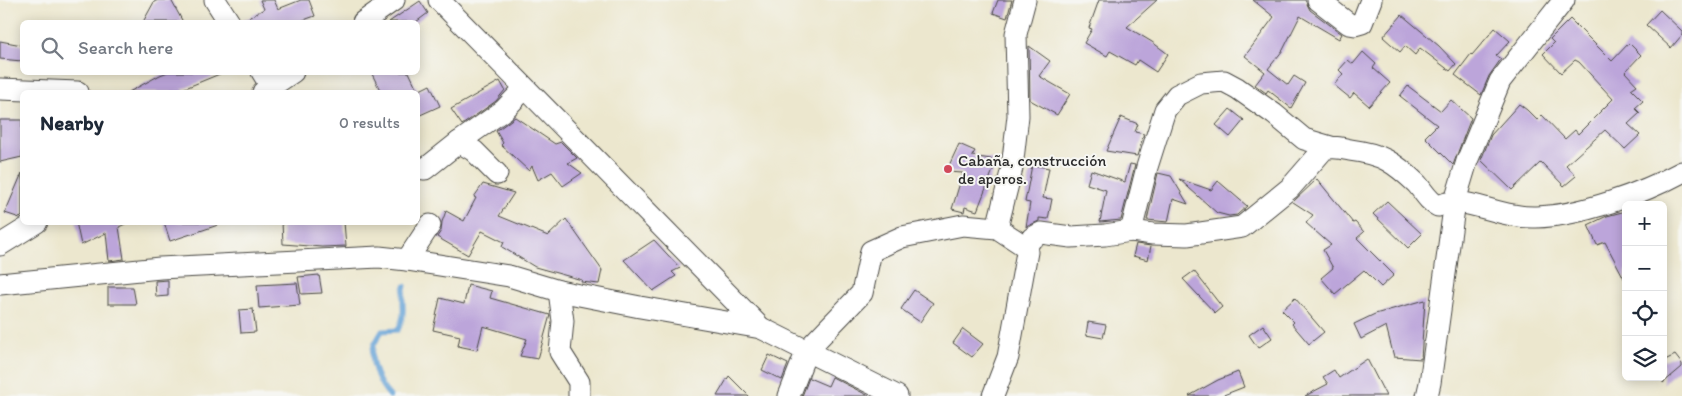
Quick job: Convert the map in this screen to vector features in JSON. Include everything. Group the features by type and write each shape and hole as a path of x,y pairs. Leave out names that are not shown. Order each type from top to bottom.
{"street":[{"path":"214,0 228,20"},
{"path":"366,20 394,0"},
{"path":"438,0 761,328"},
{"path":"997,228 1012,168 1018,116 1016,34 1025,0"},
{"path":"1318,0 1349,24 1355,25 1362,23 1371,0"},
{"path":"1427,396 1455,201 1466,161 1500,81 1564,0"},
{"path":"265,84 286,75"},
{"path":"1131,231 1147,167 1165,110 1177,96 1201,83 1224,81 1237,88 1274,114 1304,139 1330,147 1383,157 1418,185 1431,202 1438,206 1455,201 1506,214 1536,217 1578,211 1634,193 1682,172"},
{"path":"0,89 26,90"},
{"path":"420,168 425,169 504,110 524,89"},
{"path":"459,142 474,151 497,174"},
{"path":"993,396 1008,357 1027,258 1026,247 1032,238 1042,232 1071,237 1131,231 1187,235 1242,227 1290,188 1324,149 1330,147"},
{"path":"0,245 32,225"},
{"path":"407,260 430,225"},
{"path":"789,396 807,350 862,293 871,251 902,237 963,225 997,228 1026,247"},
{"path":"0,284 160,268 379,258 407,260 509,276 559,290 640,307 761,328 897,396"},
{"path":"559,290 563,321 560,352 578,382 579,396"}],"building":[{"path":"158,0 171,0 182,20 144,20 154,2"},
{"path":"260,0 274,0 278,9 301,0 309,0 315,16 304,20 245,20 264,9"},
{"path":"998,0 1012,0 1007,18 993,13"},
{"path":"1099,0 1157,0 1127,27 1168,54 1156,72 1138,60 1135,65 1110,51 1107,56 1084,43 1092,29 1089,28"},
{"path":"1253,0 1305,0 1310,10 1342,34 1339,39 1300,16 1283,50 1268,69 1288,85 1294,76 1305,83 1291,108 1268,90 1266,93 1255,85 1265,72 1245,56 1274,17"},
{"path":"420,1 428,13 419,20 392,20"},
{"path":"1660,10 1682,31 1682,35 1671,48 1646,25"},
{"path":"1402,15 1439,46 1456,64 1450,71 1420,48 1415,55 1405,46 1400,52 1383,37"},
{"path":"1570,19 1612,61 1629,43 1641,55 1625,72 1637,85 1631,89 1643,101 1635,108 1640,113 1628,124 1640,135 1625,149 1605,130 1566,165 1576,176 1564,186 1541,162 1512,190 1481,160 1491,135 1519,104 1537,120 1542,115 1565,139 1575,130 1578,134 1613,99 1579,62 1575,60 1561,73 1543,54 1554,43 1550,39"},
{"path":"1495,28 1510,41 1496,56 1501,59 1489,76 1481,95 1455,75"},
{"path":"0,41 20,45 20,61 0,59"},
{"path":"1029,46 1050,61 1039,76 1070,94 1057,115 1030,100"},
{"path":"1363,52 1376,64 1373,68 1390,83 1369,106 1354,93 1350,98 1334,85 1343,74 1339,70 1348,60 1353,64"},
{"path":"160,75 217,75 183,90 133,90"},
{"path":"372,75 410,75 418,90 380,90"},
{"path":"500,81 505,90 496,101 462,125 451,109"},
{"path":"430,85 440,106 420,115 420,90"},
{"path":"1408,86 1441,111 1451,100 1471,118 1453,165 1425,137 1437,125 1400,96"},
{"path":"1230,109 1244,120 1230,137 1216,125"},
{"path":"515,117 555,144 561,142 577,158 568,163 582,173 563,186 552,172 538,180 532,166 529,171 501,145 503,143 496,131"},
{"path":"1121,117 1138,124 1135,132 1144,134 1137,156 1106,151"},
{"path":"0,120 20,120 20,157 0,162"},
{"path":"959,144 975,151 972,156 997,160 977,211 965,207 964,212 952,209 963,173 946,172"},
{"path":"1130,164 1135,165 1121,220 1100,222 1106,190 1087,184 1091,170 1125,182"},
{"path":"1032,165 1049,168 1043,198 1052,199 1048,219 1039,218 1039,221 1026,227 1030,203 1025,202"},
{"path":"1158,173 1171,176 1188,204 1173,199 1168,222 1147,220"},
{"path":"20,178 20,218 5,213"},
{"path":"1179,179 1211,190 1218,181 1247,206 1237,215 1229,216 1217,213"},
{"path":"1317,179 1353,223 1355,222 1364,232 1357,238 1394,275 1381,287 1364,270 1335,294 1321,278 1333,268 1323,250 1331,245 1306,223 1313,215 1293,202"},
{"path":"483,184 514,193 499,216 548,236 566,219 602,270 599,284 581,282 582,280 535,267 502,247 504,242 482,231 468,255 437,237 441,231 446,211 464,221 476,198 474,197"},
{"path":"1387,201 1422,234 1408,248 1373,214"},
{"path":"1622,212 1622,274 1605,242 1597,245 1588,225 1607,216"},
{"path":"77,225 123,225 119,227 124,259 109,261 106,233 81,245"},
{"path":"165,225 218,225 170,241"},
{"path":"282,225 344,225 346,246 322,247 283,244"},
{"path":"654,240 680,268 672,272 676,276 653,291 624,260"},
{"path":"1136,244 1151,246 1148,260 1133,256"},
{"path":"1194,271 1222,307 1215,313 1183,279"},
{"path":"319,275 322,293 301,294 298,277"},
{"path":"168,280 168,296 156,297 155,281"},
{"path":"297,283 300,305 259,308 257,285"},
{"path":"468,285 492,291 490,298 550,315 538,359 520,356 527,339 483,326 477,350 458,346 460,336 433,330 440,298 464,304"},
{"path":"108,287 133,287 136,304 108,304"},
{"path":"914,290 933,303 920,322 901,309"},
{"path":"1295,298 1324,332 1309,344 1292,324 1294,322 1282,310"},
{"path":"1425,300 1421,359 1394,357 1386,326 1361,339 1354,324 1375,314"},
{"path":"253,309 256,332 241,333 239,310"},
{"path":"1088,322 1106,325 1103,338 1086,335"},
{"path":"1263,325 1272,338 1258,348 1249,335"},
{"path":"963,329 983,344 972,357 953,343"},
{"path":"769,355 788,364 782,380 762,370"},
{"path":"1675,355 1682,364 1682,367 1667,380 1667,359"},
{"path":"1367,359 1386,396 1305,396 1328,384 1323,377 1334,370 1339,378"},
{"path":"1238,372 1244,387 1221,396 1189,396 1218,380"},
{"path":"729,376 749,396 717,396"},
{"path":"832,377 869,396 802,396 809,378 828,386"}],"waterway":[{"path":"390,396 382,386 372,358 374,345 382,331 398,330 403,316 405,286"}],"place":[{"name":"Cabaña, construcción de aperos.","path":"948,169"}]}
